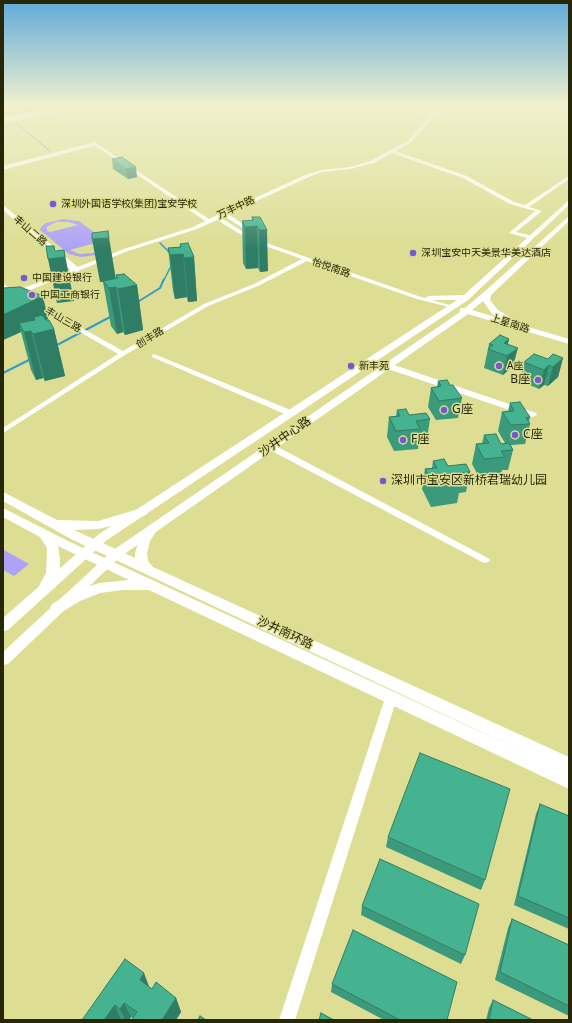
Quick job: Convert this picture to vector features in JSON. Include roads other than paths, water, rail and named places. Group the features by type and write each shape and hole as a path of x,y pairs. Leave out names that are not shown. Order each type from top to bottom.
{"main road":[{"name":"沙井南环路","path":"3,496 19,506 46,528"},
{"path":"5,513 13,515 18,513 22,509 19,506"},
{"path":"46,586 53,573 54,556 46,528 98,525 120,520 142,512"},
{"name":"沙井南环路","path":"5,513 46,528 110,559 161,590 569,781"},
{"path":"148,569 142,562 141,554 144,541 151,530"},
{"name":"沙井南环路","path":"110,559 148,569 569,765"},
{"path":"57,608 82,594 107,586 131,585 161,590"}],"street":[{"path":"3,168 61,153"},
{"path":"108,153 208,221"},
{"name":"万丰中路","path":"3,298 217,218 307,176 321,171 361,165 390,153"},
{"path":"394,153 465,177 512,203 527,206 538,211 512,233 531,238"},
{"path":"527,206 565,182 569,177"},
{"name":"沙井中心路","path":"3,626 88,548 467,296 569,202"},
{"name":"丰山二路","path":"3,207 76,270"},
{"name":"怡悦南路","path":"224,214 276,244 427,299"},
{"name":"怡悦南路","path":"217,218 240,232 305,260 453,306"},
{"name":"沙井中心路","path":"3,660 110,559 452,322 487,294 569,218"},
{"name":"创丰路","path":"3,430 123,354 206,305 256,285 305,260"},
{"path":"3,286 23,297"},
{"path":"487,294 486,300 490,308 499,315 513,322"},
{"path":"427,299 450,299 467,296"},
{"path":"427,299 435,309 434,318"},
{"name":"丰山三路","path":"30,301 123,354"},
{"name":"上星南路","path":"453,306 569,338"},
{"name":"上星南路","path":"468,310 495,320 569,342"},
{"path":"452,322 472,318 495,320"},
{"path":"154,356 290,413"},
{"path":"388,366 533,415"},
{"path":"271,447 485,560"},
{"path":"287,1020 391,698"}],"waterway":[{"path":"160,243 170,253"},
{"path":"164,280 171,266"},
{"path":"136,303 160,288 164,279"},
{"path":"57,345 112,316"},
{"path":"3,373 31,359"}],"place":[{"name":"深圳外国语学校(集团)宝安学校","path":"53,204"},
{"name":"深圳宝安中天美景华美达酒店","path":"413,253"},
{"name":"中国建设银行","path":"24,278"},
{"name":"中国工商银行","path":"32,295"},
{"name":"新丰苑","path":"351,366"},
{"name":"A座","path":"499,366"},
{"name":"B座","path":"538,380"},
{"name":"G座","path":"444,410"},
{"name":"C座","path":"515,435"},
{"name":"F座","path":"403,440"},
{"name":"深圳市宝安区新桥君瑞幼儿园","path":"383,481"}]}
